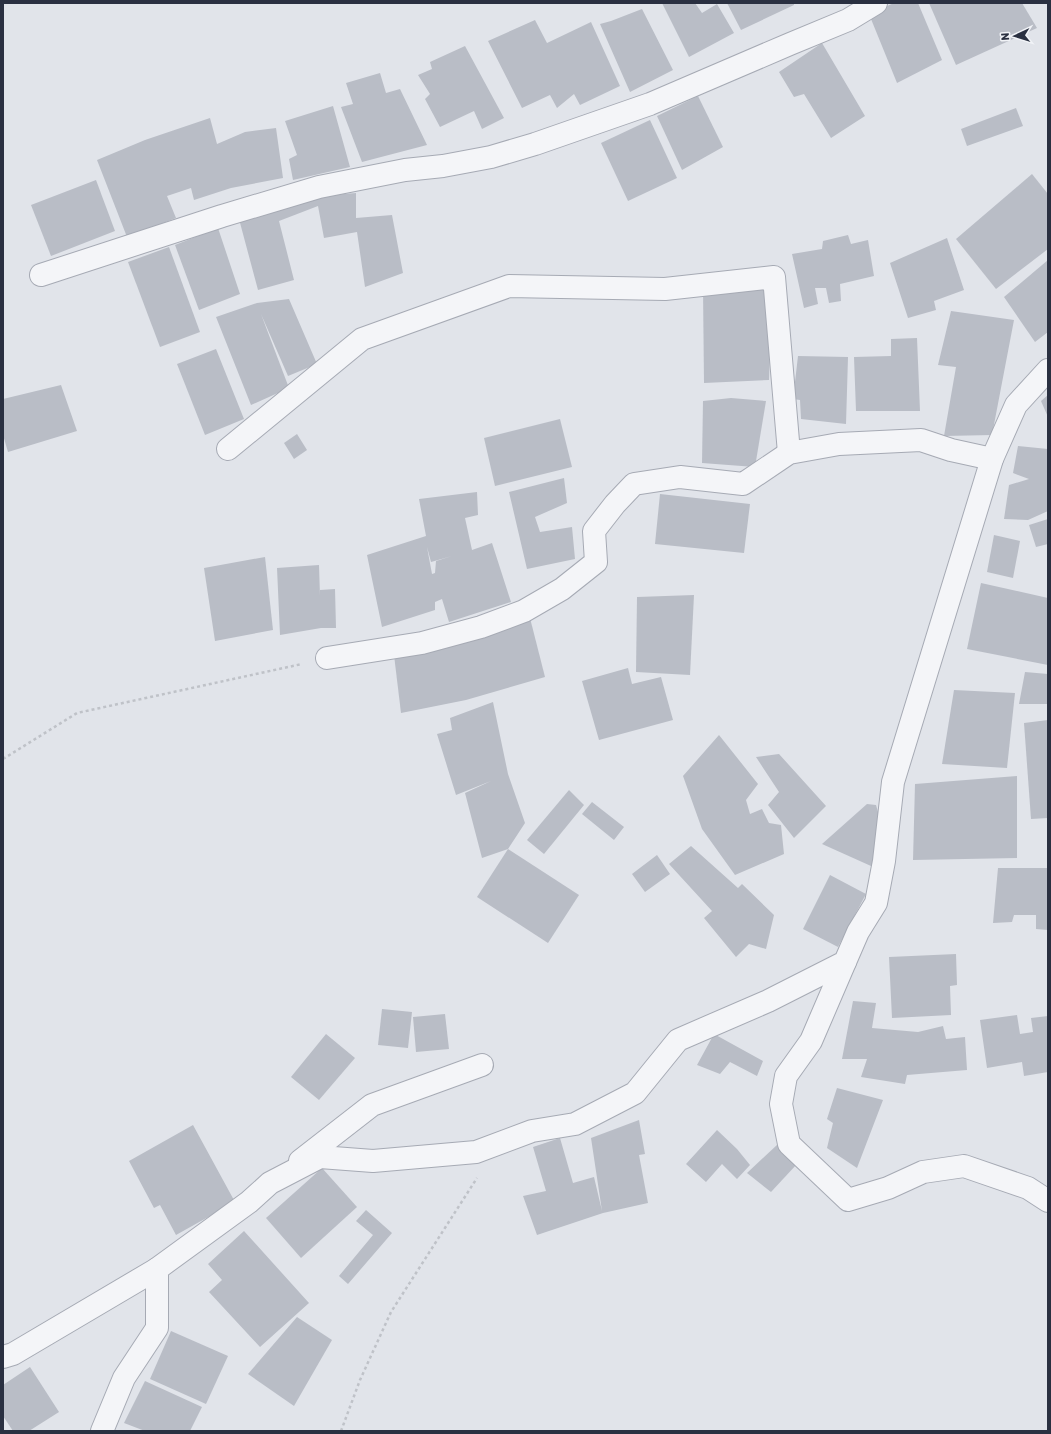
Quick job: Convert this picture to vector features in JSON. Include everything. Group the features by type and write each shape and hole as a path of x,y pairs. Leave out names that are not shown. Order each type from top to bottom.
{"street":[{"path":"41,275 222,216 319,187 405,170 443,166 491,157 535,144 650,104 848,20 876,3"},
{"path":"228,449 362,339 509,286 665,289 774,277 789,453"},
{"path":"1048,370 1016,405 992,459 893,782 884,861 876,903 858,932 812,1041 786,1076 781,1104 789,1144 848,1200 888,1188 923,1172 964,1166 1028,1188 1048,1201"},
{"path":"326,658 422,643 481,627 524,612 562,589 596,562 594,532 615,504 634,484 680,477 743,484 789,453 839,444 921,440 951,450 992,459"},
{"path":"270,1183 320,1157 373,1161 476,1152 532,1131 575,1124 635,1093 678,1040 768,1001 845,962"},
{"path":"3,1357 13,1354 157,1269 249,1202 270,1183 372,1105 482,1065"},
{"path":"102,1431 124,1378 157,1328 157,1269"}],"path":[{"path":"3,759 77,713 326,658"},
{"path":"341,1431 360,1380 391,1312 499,1144"}],"building":[{"path":"662,3 695,3 702,13 717,4 734,33 689,57"},
{"path":"727,3 794,3 794,5 741,30"},
{"path":"894,3 918,3 942,60 897,83 869,14"},
{"path":"929,3 1022,3 1037,28 956,65"},
{"path":"642,9 673,70 630,92 600,24"},
{"path":"535,20 547,43 591,22 620,86 580,105 574,94 557,108 550,95 522,108 488,41"},
{"path":"822,43 865,116 831,138 804,94 794,97 779,72"},
{"path":"465,46 504,118 482,129 474,111 440,127 425,99 430,94 418,75 432,69 430,62"},
{"path":"380,73 386,93 400,89 427,145 362,162 341,107 353,104 346,83"},
{"path":"698,96 723,147 682,170 657,116"},
{"path":"333,106 350,167 293,180 289,159 297,155 285,121"},
{"path":"1016,108 1023,126 967,146 961,129"},
{"path":"210,118 217,144 245,132 276,128 283,178 231,188 194,200 191,188 167,196 176,218 127,237 97,160 145,140"},
{"path":"650,120 677,178 628,201 601,143"},
{"path":"1032,174 1048,194 1048,249 996,289 956,239"},
{"path":"96,180 115,231 51,256 31,205"},
{"path":"356,193 356,218 392,215 403,273 365,287 357,232 324,238 318,206 279,221 294,280 258,290 239,219 320,196"},
{"path":"218,228 240,294 199,310 175,245"},
{"path":"848,235 851,244 868,240 874,276 840,284 841,301 829,303 826,288 815,288 818,304 804,308 792,254 822,249 823,241"},
{"path":"947,238 964,290 934,301 936,310 908,318 890,263"},
{"path":"169,247 200,332 160,347 128,262"},
{"path":"1048,260 1048,332 1035,342 1004,297"},
{"path":"772,285 769,380 704,383 703,289"},
{"path":"289,299 317,364 288,376 261,314 289,388 251,405 216,317 257,303"},
{"path":"951,311 1014,320 992,435 944,436 956,367 938,365"},
{"path":"917,338 920,411 856,411 854,357 891,356 891,339"},
{"path":"216,349 244,419 205,435 177,364"},
{"path":"798,356 848,357 846,424 801,419 800,400 793,399"},
{"path":"61,385 77,431 8,452 3,435 3,399"},
{"path":"1048,395 1048,417 1041,401"},
{"path":"731,398 766,401 755,467 702,463 703,401"},
{"path":"560,419 572,467 495,486 484,438"},
{"path":"297,434 307,450 294,459 284,443"},
{"path":"1018,446 1048,449 1048,511 1028,520 1004,519 1009,485 1029,479 1013,473"},
{"path":"564,478 567,503 535,517 540,532 572,527 575,559 527,569 509,492"},
{"path":"477,492 478,515 465,518 472,550 492,543 511,602 449,622 442,599 435,602 435,610 382,627 367,555 426,536 419,499","holes":["427,547 431,562 452,556 436,561 435,573 432,574"]},
{"path":"660,494 750,504 744,553 655,544"},
{"path":"1048,519 1048,544 1036,547 1029,525"},
{"path":"994,535 1020,541 1013,578 987,572"},
{"path":"265,557 273,630 215,641 204,568"},
{"path":"319,565 320,596 320,590 335,589 336,628 321,628 280,635 277,568"},
{"path":"981,583 1048,598 1048,665 967,649"},
{"path":"694,595 690,675 636,672 637,597"},
{"path":"530,618 545,677 466,700 401,713 394,655"},
{"path":"628,668 632,684 661,677 673,720 599,740 582,681"},
{"path":"1025,672 1048,674 1048,704 1019,704"},
{"path":"954,690 1015,693 1007,768 942,764"},
{"path":"493,702 508,774 525,823 508,849 482,858 465,793 491,781 456,795 437,734 452,730 450,718"},
{"path":"1048,720 1048,818 1031,819 1024,723"},
{"path":"719,735 758,784 746,800 750,814 762,809 769,823 781,825 784,854 735,875 702,829 683,776"},
{"path":"779,754 826,806 794,838 768,805 779,792 756,757"},
{"path":"1017,776 1017,858 913,860 915,784"},
{"path":"569,790 584,805 544,854 527,840"},
{"path":"592,802 624,827 614,840 582,814"},
{"path":"867,804 876,805 884,833 871,866 822,844"},
{"path":"691,846 738,888 742,884 774,915 766,949 749,944 736,957 704,918 712,911 669,864"},
{"path":"508,849 579,895 548,943 477,897"},
{"path":"657,855 670,874 645,892 632,874"},
{"path":"998,868 1048,868 1048,930 1036,929 1036,915 1014,915 1012,922 993,923"},
{"path":"830,875 866,894 838,947 803,929"},
{"path":"956,954 957,985 950,986 951,1015 892,1018 889,957"},
{"path":"853,1001 876,1003 872,1028 918,1032 943,1026 946,1039 965,1037 967,1070 907,1075 905,1084 861,1077 867,1059 842,1059"},
{"path":"382,1009 412,1012 408,1048 378,1045"},
{"path":"445,1014 449,1049 416,1052 413,1017"},
{"path":"1017,1015 1020,1034 1033,1032 1031,1018 1048,1016 1048,1072 1024,1076 1022,1062 987,1068 980,1020"},
{"path":"326,1034 355,1058 319,1100 291,1077"},
{"path":"714,1034 763,1061 757,1076 730,1062 720,1074 697,1065"},
{"path":"837,1088 883,1100 857,1168 827,1148 833,1123 827,1119"},
{"path":"639,1120 645,1154 639,1155 648,1203 603,1213 537,1235 523,1196 546,1191 533,1147 560,1138 573,1183 594,1177 602,1211 591,1138"},
{"path":"193,1125 235,1202 176,1235 160,1205 154,1208 129,1161"},
{"path":"717,1130 737,1149 750,1165 737,1179 722,1164 706,1182 686,1164"},
{"path":"778,1144 797,1164 771,1192 747,1173"},
{"path":"322,1168 357,1207 301,1258 266,1218"},
{"path":"366,1210 392,1233 348,1284 339,1276 373,1235 356,1221"},
{"path":"244,1231 309,1303 260,1347 209,1292 222,1280 208,1264"},
{"path":"297,1317 332,1340 294,1406 248,1374"},
{"path":"171,1331 228,1356 206,1404 150,1379"},
{"path":"30,1367 59,1412 29,1431 13,1431 3,1416 3,1385"},
{"path":"145,1381 202,1407 190,1431 145,1431 124,1423"}]}
